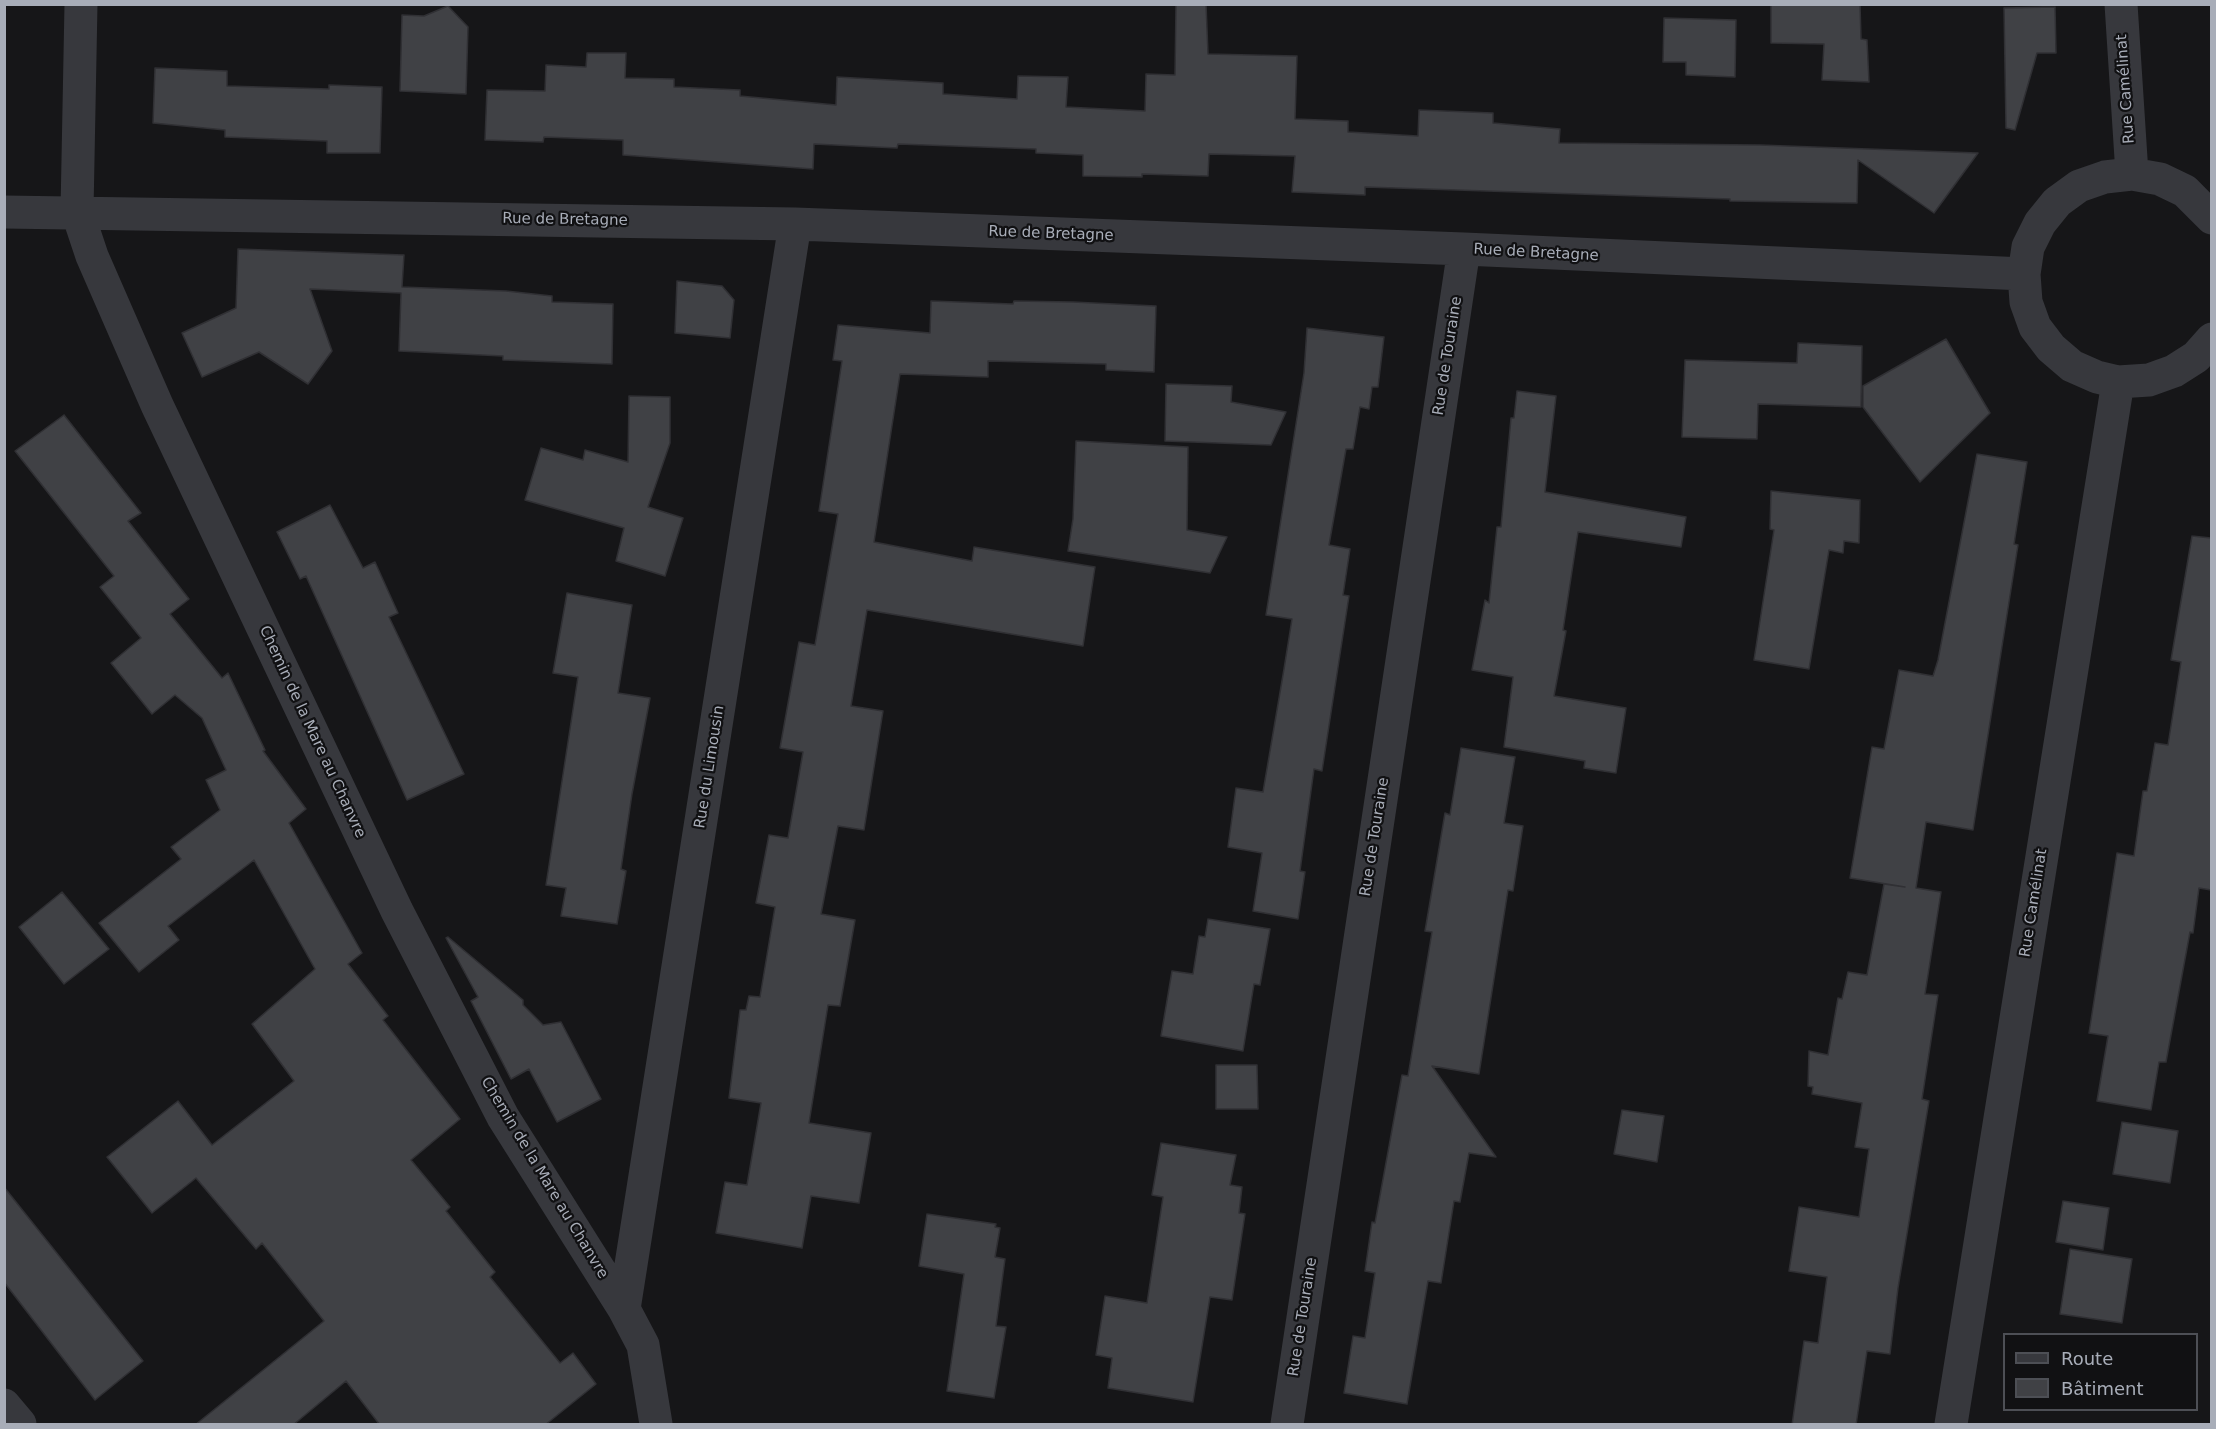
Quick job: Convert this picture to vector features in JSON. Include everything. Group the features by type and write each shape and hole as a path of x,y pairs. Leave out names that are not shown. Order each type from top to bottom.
{"street":[{"name":"Chemin de la Mare au Chanvre","path":"81,4 77,211 92,256 157,405 397,911 503,1117 624,1309 643,1344 656,1425"},
{"name":"Rue Camélinat","path":"2121,4 2132,174"},
{"path":"2211,218 2186,191 2160,179 2132,174 2105,177 2079,186 2057,202 2040,223 2028,248 2024,274 2026,302 2032,318 2051,348 2072,366 2097,377 2118,382 2149,380 2174,371 2196,357 2211,339"},
{"name":"Rue de Bretagne","path":"4,212 77,211 795,224 1464,249 2024,274"},
{"name":"Rue du Limousin","path":"624,1309 795,224"},
{"name":"Rue de Touraine","path":"1287,1425 1464,249"},
{"name":"Rue Camélinat","path":"1951,1425 2118,382"},
{"path":"4,1405 20,1425"}],"building":[{"path":"1176,4 1206,4 1208,54 1297,56 1295,119 1348,121 1348,132 1418,136 1419,110 1493,113 1493,123 1560,129 1559,143 1760,145 1978,153 1934,213 1858,160 1857,203 1730,201 1730,199 1365,187 1365,195 1292,192 1295,156 1209,154 1208,176 1142,174 1142,177 1083,176 1083,155 1036,153 1036,149 898,144 897,148 814,144 813,169 623,155 623,140 544,137 543,142 485,140 487,90 545,91 546,65 586,67 587,53 626,53 625,78 674,79 674,87 740,90 740,96 836,105 837,77 943,83 943,94 1017,99 1018,76 1068,77 1066,107 1145,111 1146,74 1175,75"},
{"path":"1771,4 1860,4 1861,39 1867,40 1869,82 1822,80 1824,44 1771,43"},
{"path":"448,6 468,27 466,94 400,91 402,15 424,16"},
{"path":"2055,7 2056,53 2037,53 2015,130 2006,128 2004,8"},
{"path":"1664,18 1736,20 1735,77 1686,75 1686,62 1663,62"},
{"path":"155,68 227,71 227,86 329,89 329,85 382,87 380,153 327,153 327,141 225,137 225,130 153,123"},
{"path":"238,249 404,255 402,287 506,291 552,296 552,302 613,304 612,364 503,360 503,356 399,351 401,293 310,289 332,351 308,384 259,352 202,377 182,333 236,308"},
{"path":"677,281 722,286 734,300 730,338 675,333"},
{"path":"931,301 1013,304 1014,301 1073,302 1156,306 1154,372 1106,370 1106,364 988,361 988,377 900,374 874,542 972,561 974,547 1095,567 1083,646 867,610 851,706 883,711 864,830 838,826 821,914 855,920 840,1006 828,1005 809,1123 871,1133 859,1203 811,1196 802,1248 716,1233 725,1182 747,1185 761,1103 729,1098 740,1010 746,1010 749,996 760,997 775,907 756,903 769,835 788,838 803,752 780,748 799,642 815,645 838,514 819,511 842,361 833,360 838,325 930,333"},
{"path":"1307,328 1384,337 1378,387 1372,387 1369,409 1360,407 1353,449 1346,449 1329,545 1350,549 1343,595 1349,596 1322,771 1314,769 1300,871 1305,872 1298,919 1253,911 1262,853 1228,847 1236,788 1263,792 1292,619 1266,615 1304,373"},
{"path":"1946,339 1990,413 1920,482 1863,407 1863,386"},
{"path":"1798,343 1862,346 1861,407 1758,404 1757,439 1682,437 1685,360 1797,363"},
{"path":"1166,384 1232,386 1231,402 1286,412 1271,445 1165,441"},
{"path":"1517,391 1556,396 1545,492 1686,517 1681,547 1578,532 1563,630 1566,631 1554,696 1626,708 1616,773 1584,768 1585,761 1504,747 1513,677 1472,670 1485,600 1489,603 1497,527 1501,527 1511,418 1514,418"},
{"path":"629,396 670,397 670,443 648,507 683,518 665,576 616,561 624,528 525,500 541,448 583,460 585,450 628,462"},
{"path":"64,415 141,513 128,521 189,599 170,614 222,678 228,673 265,750 263,751 306,809 289,823 362,953 348,964 388,1016 383,1020 460,1119 411,1160 450,1207 446,1211 495,1272 490,1277 560,1363 573,1353 596,1384 545,1425 380,1425 346,1381 293,1425 195,1425 324,1321 262,1243 256,1249 196,1178 152,1213 107,1157 178,1101 212,1145 294,1081 252,1024 315,969 254,860 168,926 179,940 139,972 99,923 181,859 171,847 220,810 206,780 226,770 202,718 175,695 152,714 111,663 141,638 100,587 114,576 15,451"},
{"path":"1076,441 1188,447 1187,530 1227,537 1210,573 1068,551 1073,519"},
{"path":"1977,454 2027,462 2014,544 2018,545 1973,830 1926,822 1916,888 1941,892 1925,994 1938,995 1922,1099 1929,1101 1898,1288 1890,1354 1867,1351 1856,1425 1792,1425 1804,1341 1818,1343 1827,1277 1789,1271 1799,1207 1859,1217 1869,1149 1855,1147 1862,1103 1812,1094 1813,1087 1808,1086 1809,1051 1828,1055 1838,998 1842,999 1848,972 1867,975 1884,884 1905,887 1850,878 1872,747 1884,749 1899,670 1933,676 1938,660"},
{"path":"1771,491 1860,500 1859,543 1844,541 1843,553 1829,550 1809,669 1754,660 1774,530 1770,529"},
{"path":"330,505 363,568 375,562 398,613 389,617 464,774 407,800 306,576 300,579 277,532"},
{"path":"2192,536 2211,538 2211,890 2199,888 2193,933 2190,932 2166,1062 2159,1062 2151,1110 2097,1101 2108,1036 2089,1033 2117,853 2134,856 2143,791 2147,791 2155,743 2168,745 2181,662 2171,660"},
{"path":"567,593 632,605 618,693 650,698 621,869 626,871 617,924 561,916 566,888 546,885 578,677 553,673"},
{"path":"1461,748 1515,757 1504,823 1523,826 1513,891 1508,890 1479,1074 1432,1066 1496,1157 1469,1153 1460,1202 1454,1201 1441,1283 1428,1281 1407,1404 1344,1393 1353,1336 1365,1338 1375,1273 1365,1271 1372,1222 1375,1223 1402,1075 1408,1076 1432,932 1425,931 1445,813 1450,815"},
{"path":"62,892 109,949 64,984 19,927"},
{"path":"1208,919 1270,929 1260,985 1254,984 1243,1051 1161,1036 1172,971 1193,974 1199,936 1205,937"},
{"path":"448,937 523,1000 523,1005 543,1025 561,1022 601,1099 557,1122 529,1069 511,1079 471,1001 478,997 446,938"},
{"path":"1216,1065 1257,1065 1258,1109 1216,1109"},
{"path":"1622,1110 1664,1116 1657,1162 1614,1154"},
{"path":"2122,1122 2178,1131 2170,1183 2113,1174"},
{"path":"1161,1143 1236,1155 1230,1185 1242,1187 1239,1213 1245,1214 1232,1300 1210,1297 1193,1402 1108,1388 1112,1358 1096,1355 1105,1296 1147,1303 1163,1197 1152,1195"},
{"path":"4,1187 143,1361 95,1400 4,1282"},
{"path":"2063,1201 2109,1208 2103,1250 2056,1242"},
{"path":"927,1214 996,1224 995,1227 1000,1228 995,1257 1005,1259 996,1326 1006,1327 994,1398 947,1391 964,1274 919,1266"},
{"path":"2070,1249 2132,1259 2122,1323 2060,1314"}]}
